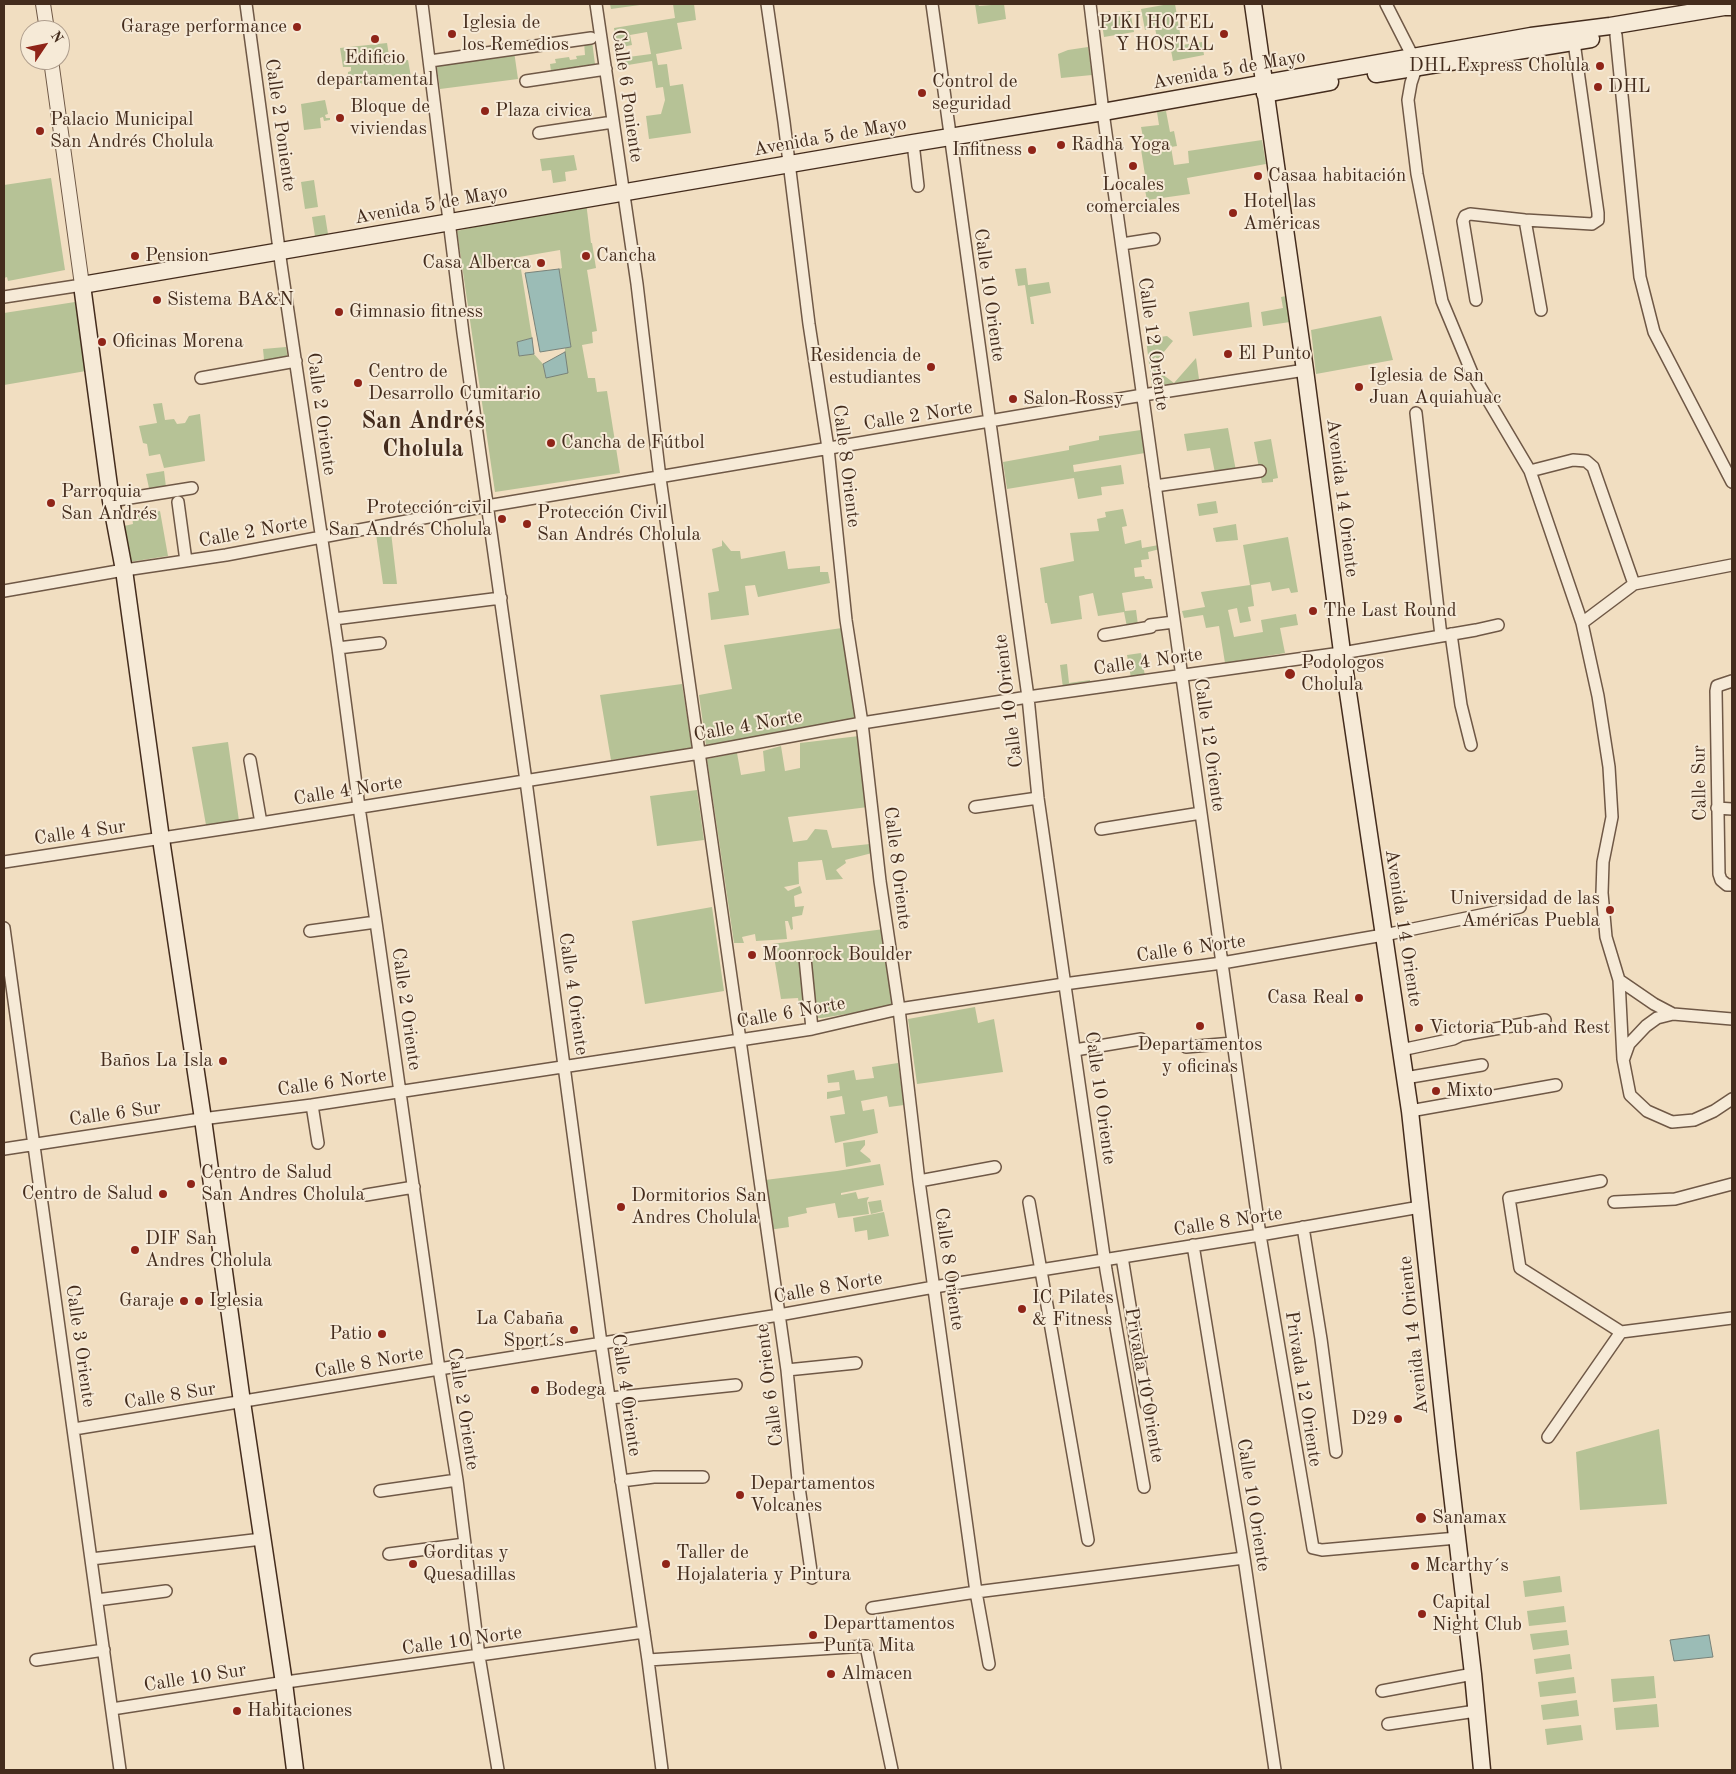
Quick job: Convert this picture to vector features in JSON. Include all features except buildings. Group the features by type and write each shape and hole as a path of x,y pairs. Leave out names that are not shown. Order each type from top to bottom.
{"main road":[{"name":"Avenida 14 Oriente","path":"1253,4 1305,370 1342,652 1410,1112 1482,1770"},
{"name":"Avenida 5 de Mayo","path":"82,285 912,143 1103,112 1265,89 1415,62 1530,36 1729,9"},
{"name":"Avenida 5 de Mayo","path":"1415,62 1616,35 1729,9"},
{"path":"82,285 295,1770"}],"street":[{"path":"43,4 45,20"},
{"name":"Calle 2 Poniente","path":"246,4 280,251"},
{"name":"Calle 4 Oriente","path":"422,4 487,506 565,1066 601,1343 644,1632 662,1770"},
{"name":"Calle 6 Poniente","path":"596,4 637,284 660,478 700,753"},
{"name":"Calle 8 Oriente","path":"767,4 790,165 809,324 828,448 846,620 862,723 880,881 899,1009 919,1181 976,1592 989,1664"},
{"name":"Calle 10 Oriente","path":"932,4 949,138 1028,697 1038,798 1105,1260"},
{"name":"Calle 12 Oriente","path":"1090,4 1103,112 1260,1235"},
{"path":"1386,4 1415,62 1408,100 1417,174 1442,301 1472,373 1530,471 1582,623 1598,696 1609,767 1612,817 1603,862 1602,894 1606,937 1619,980 1623,1059 1630,1095 1647,1111 1672,1122 1694,1120 1714,1111 1732,1099"},
{"path":"1616,35 1640,277 1654,332 1732,482"},
{"path":"430,61 591,38"},
{"path":"1476,300 1463,221 1465,216 1470,214 1592,224 1598,220 1574,42"},
{"path":"526,81 606,69"},
{"path":"4,298 82,285 52,70"},
{"path":"538,133 613,122"},
{"path":"912,143 918,186"},
{"path":"1525,220 1541,310"},
{"path":"1122,244 1154,239"},
{"name":"Calle 2 Oriente","path":"280,251 334,619 439,1369 457,1480 479,1656 498,1770"},
{"path":"202,378 296,361"},
{"name":"Calle 2 Norte","path":"4,591 186,561 487,506 828,448 1305,370"},
{"path":"1416,413 1446,635 1471,745"},
{"path":"1530,471 1573,460 1586,461 1593,467 1634,584"},
{"path":"1156,486 1260,471"},
{"path":"112,501 192,488"},
{"path":"178,502 186,561"},
{"path":"1582,623 1634,584 1732,565"},
{"path":"334,619 501,598"},
{"path":"1104,635 1174,622"},
{"name":"Calle 4 Norte","path":"160,839 700,753 862,723 1342,652 1498,625"},
{"path":"338,648 380,643"},
{"name":"Calle Sur","path":"1732,681 1717,686 1719,874 1721,880 1727,885 1732,885"},
{"name":"Calle 6 Oriente","path":"700,753 787,1370 798,1480 812,1578"},
{"path":"250,760 261,823"},
{"path":"975,807 1038,798"},
{"path":"1717,808 1732,809"},
{"path":"1101,829 1201,813"},
{"name":"Calle 4 Sur","path":"4,862 160,839"},
{"name":"Calle 6 Norte","path":"203,1119 312,1105 812,1029 899,1009 1222,963 1520,907"},
{"path":"310,930 376,922"},
{"name":"Calle 3 Oriente","path":"4,928 120,1770"},
{"path":"806,958 812,1029"},
{"path":"1619,980 1654,1004 1673,1014"},
{"path":"1623,1059 1630,1044 1646,1026 1657,1018 1673,1014 1732,1019"},
{"path":"1401,1050 1453,1039 1461,1035 1545,1020"},
{"path":"1075,1050 1141,1039"},
{"path":"1186,1047 1233,1043"},
{"path":"1405,1078 1482,1065"},
{"path":"1410,1112 1556,1085"},
{"path":"312,1105 318,1143"},
{"name":"Calle 6 Sur","path":"4,1149 33,1143 203,1119"},
{"path":"919,1181 995,1167"},
{"path":"1601,1181 1509,1198 1520,1268 1621,1332 1732,1318"},
{"path":"1614,1202 1675,1199 1732,1184"},
{"path":"366,1195 414,1187"},
{"path":"1029,1202 1088,1540"},
{"name":"Calle 8 Norte","path":"242,1402 779,1315 934,1287 1260,1235 1420,1207"},
{"path":"1303,1227 1321,1339 1336,1452"},
{"name":"Privada 12 Oriente","path":"1260,1235 1313,1548 1322,1550 1457,1538"},
{"name":"Calle 10 Oriente","path":"1193,1245 1244,1558 1275,1770"},
{"path":"1122,1257 1146,1404"},
{"name":"Privada 10 Oriente","path":"1105,1260 1144,1487"},
{"path":"1548,1437 1621,1332"},
{"path":"787,1370 856,1363"},
{"path":"610,1398 736,1384"},
{"name":"Calle 8 Sur","path":"74,1429 242,1402"},
{"path":"621,1480 654,1477 703,1477"},
{"path":"380,1491 457,1480"},
{"path":"91,1560 262,1540"},
{"path":"389,1554 465,1544"},
{"path":"872,1608 976,1592 1244,1558"},
{"path":"97,1600 166,1591"},
{"name":"Calle 10 Norte","path":"284,1683 644,1632"},
{"path":"648,1660 866,1646 892,1770"},
{"path":"36,1660 104,1650"},
{"path":"1382,1691 1473,1674"},
{"name":"Calle 10 Sur","path":"112,1709 284,1683"},
{"path":"1388,1724 1476,1711"}],"green space":[{"path":"610,4 647,4 611,9"},
{"path":"673,4 694,4 696,20 677,23 682,49 656,54 658,65 667,64 670,86 683,84 691,133 649,139 646,116 661,114 665,100 663,87 656,88 652,61 622,66 621,58 651,54 647,32 630,35 632,45 617,48 614,28 675,18"},
{"path":"975,4 979,6 1004,4 1006,19 978,24"},
{"path":"1175,4 1182,45 1202,42 1204,55 1173,61 1170,45 1159,47 1155,28 1145,30 1141,9"},
{"path":"1130,11 1134,32 1104,37 1101,17"},
{"path":"592,41 595,64 551,71 550,64 556,63 555,59 569,57 570,60 577,59 576,56 585,55 584,42"},
{"path":"387,43 390,62 408,60 411,77 357,84 356,76 344,79 344,77 348,77 351,67 343,67 340,48"},
{"path":"1088,47 1092,75 1061,78 1058,54 1068,50"},
{"path":"514,51 518,79 440,89 436,62"},
{"path":"325,100 328,114 325,115 330,120 324,121 323,117 320,118 321,128 304,130 301,104"},
{"path":"1166,111 1170,132 1174,131 1177,146 1171,147 1174,165 1189,163 1188,151 1262,140 1266,164 1187,178 1190,194 1147,200 1142,175 1145,175 1140,143 1144,142 1141,127 1159,125 1157,112"},
{"path":"574,155 577,170 565,172 566,181 553,183 551,170 542,171 540,159"},
{"path":"51,178 65,270 8,281 7,277 4,278 4,185"},
{"path":"314,180 318,207 305,209 301,182"},
{"path":"586,202 596,268 587,270 597,331 592,332 593,343 582,345 588,378 595,378 597,392 607,391 620,473 495,492 457,231","holes":["560,250 562,268 559,269 571,347 565,348 565,352 546,378 543,364 534,354 519,356 517,342 532,338 519,257"]},
{"path":"325,215 328,234 315,236 312,217"},
{"path":"1026,268 1028,285 1049,282 1051,293 1030,297 1034,324 1031,324 1025,285 1018,286 1015,269"},
{"path":"1286,296 1290,322 1263,326 1261,312 1283,308 1281,297"},
{"path":"75,302 86,371 4,385 4,313"},
{"path":"1249,302 1252,327 1193,336 1189,312"},
{"path":"1381,316 1393,360 1316,374 1311,330"},
{"path":"1167,336 1173,341 1158,359 1155,357 1150,365 1174,383 1196,358 1199,379 1152,387 1146,339"},
{"path":"286,347 289,366 265,370 263,349"},
{"path":"162,403 165,420 174,419 177,424 185,423 189,416 200,414 205,461 164,468 160,454 149,456 147,444 143,443 139,426 157,423 153,404"},
{"path":"1228,428 1236,471 1215,473 1210,448 1187,451 1184,434"},
{"path":"1141,430 1145,453 1073,465 1074,472 1121,465 1124,484 1101,487 1102,495 1078,499 1074,478 1007,489 1003,462 1069,450 1069,446 1099,440 1099,436"},
{"path":"1271,439 1278,478 1273,479 1273,482 1262,483 1254,442"},
{"path":"164,471 166,487 149,488 146,474"},
{"path":"1216,501 1218,513 1199,516 1197,504"},
{"path":"1123,509 1127,526 1122,527 1125,544 1141,540 1142,548 1159,545 1160,549 1148,552 1149,559 1141,560 1142,567 1134,568 1135,577 1144,576 1145,579 1151,579 1153,588 1122,593 1125,611 1136,610 1138,625 1127,627 1124,612 1098,616 1093,593 1079,596 1082,619 1051,624 1047,603 1045,603 1040,568 1074,561 1070,533 1099,531 1097,519 1106,517 1105,512"},
{"path":"160,511 168,556 129,562 124,526 133,524 132,516"},
{"path":"1236,524 1238,540 1216,542 1213,528"},
{"path":"391,532 397,584 383,584 376,534"},
{"path":"1288,537 1298,592 1291,593 1289,588 1272,591 1270,582 1251,585 1254,606 1248,607 1251,621 1240,623 1237,608 1228,610 1234,637 1263,632 1261,620 1296,614 1298,625 1280,628 1285,653 1225,663 1219,626 1206,628 1203,615 1184,618 1182,611 1205,607 1201,592 1250,585 1243,545"},
{"path":"722,540 731,551 740,551 741,559 785,551 788,569 820,566 820,572 828,572 830,583 758,597 755,585 745,586 749,615 711,620 708,593 719,591 712,549 722,546"},
{"path":"842,628 856,721 706,745 699,695 732,689 724,645"},
{"path":"1141,653 1145,676 1131,678 1127,655"},
{"path":"1067,664 1069,683 1090,680 1090,684 1063,688 1060,665"},
{"path":"682,684 692,749 611,760 600,695"},
{"path":"859,736 868,807 788,817 793,842 807,840 815,829 827,830 832,848 870,844 872,853 845,860 846,863 836,870 843,879 826,880 822,860 798,862 799,884 784,887 788,891 800,886 802,893 794,896 795,907 804,906 802,915 792,917 793,929 791,930 788,921 785,921 787,939 756,941 755,934 742,937 744,943 734,943 707,759 737,753 741,775 765,771 763,751 781,746 785,771 800,768 800,743"},
{"path":"228,742 239,821 206,825 192,747"},
{"path":"697,790 704,840 657,846 650,796"},
{"path":"712,907 724,991 645,1004 632,921"},
{"path":"884,929 895,1003 890,1007 822,1018 801,1018 798,998 781,999 772,944"},
{"path":"975,1007 978,1023 994,1019 1003,1072 917,1084 908,1019"},
{"path":"898,1063 904,1105 889,1107 887,1096 861,1101 863,1111 874,1109 878,1133 835,1143 830,1116 845,1114 842,1096 827,1099 827,1092 840,1090 839,1082 828,1083 827,1075 854,1070 856,1080 874,1078 872,1067"},
{"path":"865,1140 865,1145 860,1151 871,1162 846,1167 843,1143"},
{"path":"880,1164 884,1185 841,1193 841,1195 856,1192 858,1199 869,1197 867,1201 869,1214 838,1218 835,1203 806,1208 807,1213 788,1217 789,1227 769,1230 765,1180"},
{"path":"881,1200 883,1211 871,1214 868,1202"},
{"path":"884,1212 889,1236 868,1240 867,1230 855,1232 853,1218"},
{"path":"1659,1429 1667,1504 1580,1510 1576,1452"},
{"path":"1560,1576 1562,1592 1525,1597 1523,1581"},
{"path":"1564,1606 1566,1622 1529,1626 1527,1611"},
{"path":"1567,1630 1569,1645 1533,1650 1530,1634"},
{"path":"1570,1654 1572,1669 1536,1674 1534,1659"},
{"path":"1654,1676 1656,1698 1613,1702 1611,1679"},
{"path":"1574,1677 1576,1693 1540,1697 1538,1682"},
{"path":"1577,1700 1579,1716 1543,1720 1541,1705"},
{"path":"1657,1704 1659,1727 1616,1730 1614,1708"},
{"path":"1581,1725 1583,1740 1547,1745 1545,1729"}],"water":[{"path":"559,269 571,347 540,352 525,273"},
{"path":"532,338 534,354 519,356 517,342"},
{"path":"565,352 568,373 546,378 543,364"},
{"path":"1709,1635 1713,1657 1674,1661 1670,1640"}],"place":[{"name":"Garage performance","path":"297,27"},
{"name":"Iglesia de los Remedios","path":"452,34"},
{"name":"PIKI HOTEL Y HOSTAL","path":"1224,34"},
{"name":"Edificio departamental","path":"375,39"},
{"name":"DHL Express Cholula","path":"1600,66"},
{"name":"DHL","path":"1598,87"},
{"name":"Control de seguridad","path":"922,93"},
{"name":"Plaza civica","path":"485,111"},
{"name":"Bloque de viviendas","path":"340,118"},
{"name":"Palacio Municipal San Andrés Cholula","path":"40,131"},
{"name":"Rādhā Yoga","path":"1061,145"},
{"name":"Infitness","path":"1032,150"},
{"name":"Locales comerciales","path":"1133,166"},
{"name":"Casaa habitación","path":"1258,176"},
{"name":"Hotel las Américas","path":"1233,213"},
{"name":"Pension","path":"135,256"},
{"name":"Cancha","path":"586,256"},
{"name":"Casa Alberca","path":"541,263"},
{"name":"Sistema BA&N","path":"157,300"},
{"name":"Gimnasio fitness","path":"339,312"},
{"name":"Oficinas Morena","path":"102,342"},
{"name":"El Punto","path":"1228,354"},
{"name":"Residencia de estudiantes","path":"931,367"},
{"name":"Centro de Desarrollo Cumitario","path":"358,383"},
{"name":"Iglesia de San Juan Aquiahuac","path":"1359,387"},
{"name":"Salon Rossy","path":"1013,399"},
{"name":"Cancha de Fútbol","path":"551,443"},
{"name":"Parroquia San Andrés","path":"51,503"},
{"name":"Protección civil San Andrés Cholula","path":"502,519"},
{"name":"Protección Civil San Andrés Cholula","path":"527,524"},
{"name":"The Last Round","path":"1313,611"},
{"name":"Podologos Cholula","path":"1290,674"},
{"name":"Universidad de las Américas Puebla","path":"1610,910"},
{"name":"Moonrock Boulder","path":"752,955"},
{"name":"Casa Real","path":"1359,998"},
{"name":"Departamentos y oficinas","path":"1200,1026"},
{"name":"Victoria Pub and Rest","path":"1419,1028"},
{"name":"Baños La Isla","path":"223,1061"},
{"name":"Mixto","path":"1436,1091"},
{"name":"Centro de Salud San Andres Cholula","path":"191,1184"},
{"name":"Centro de Salud","path":"163,1194"},
{"name":"Dormitorios San Andres Cholula","path":"621,1207"},
{"name":"DIF San Andres Cholula","path":"135,1250"},
{"name":"Garaje","path":"184,1301"},
{"name":"Iglesia","path":"199,1301"},
{"name":"IC Pilates & Fitness","path":"1022,1309"},
{"name":"La Cabaña Sport´s","path":"574,1330"},
{"name":"Patio","path":"382,1334"},
{"name":"Bodega","path":"535,1390"},
{"name":"D29","path":"1398,1419"},
{"name":"Departamentos Volcanes","path":"740,1495"},
{"name":"Sanamax","path":"1421,1518"},
{"name":"Gorditas y Quesadillas","path":"413,1564"},
{"name":"Taller de Hojalateria y Pintura","path":"666,1564"},
{"name":"Mcarthy´s","path":"1415,1566"},
{"name":"Capital Night Club","path":"1422,1614"},
{"name":"Departtamentos Punta Mita","path":"813,1635"},
{"name":"Almacen","path":"831,1674"},
{"name":"Habitaciones","path":"237,1711"}],"district":[{"name":"San Andrés Cholula","path":"423,436"}]}
